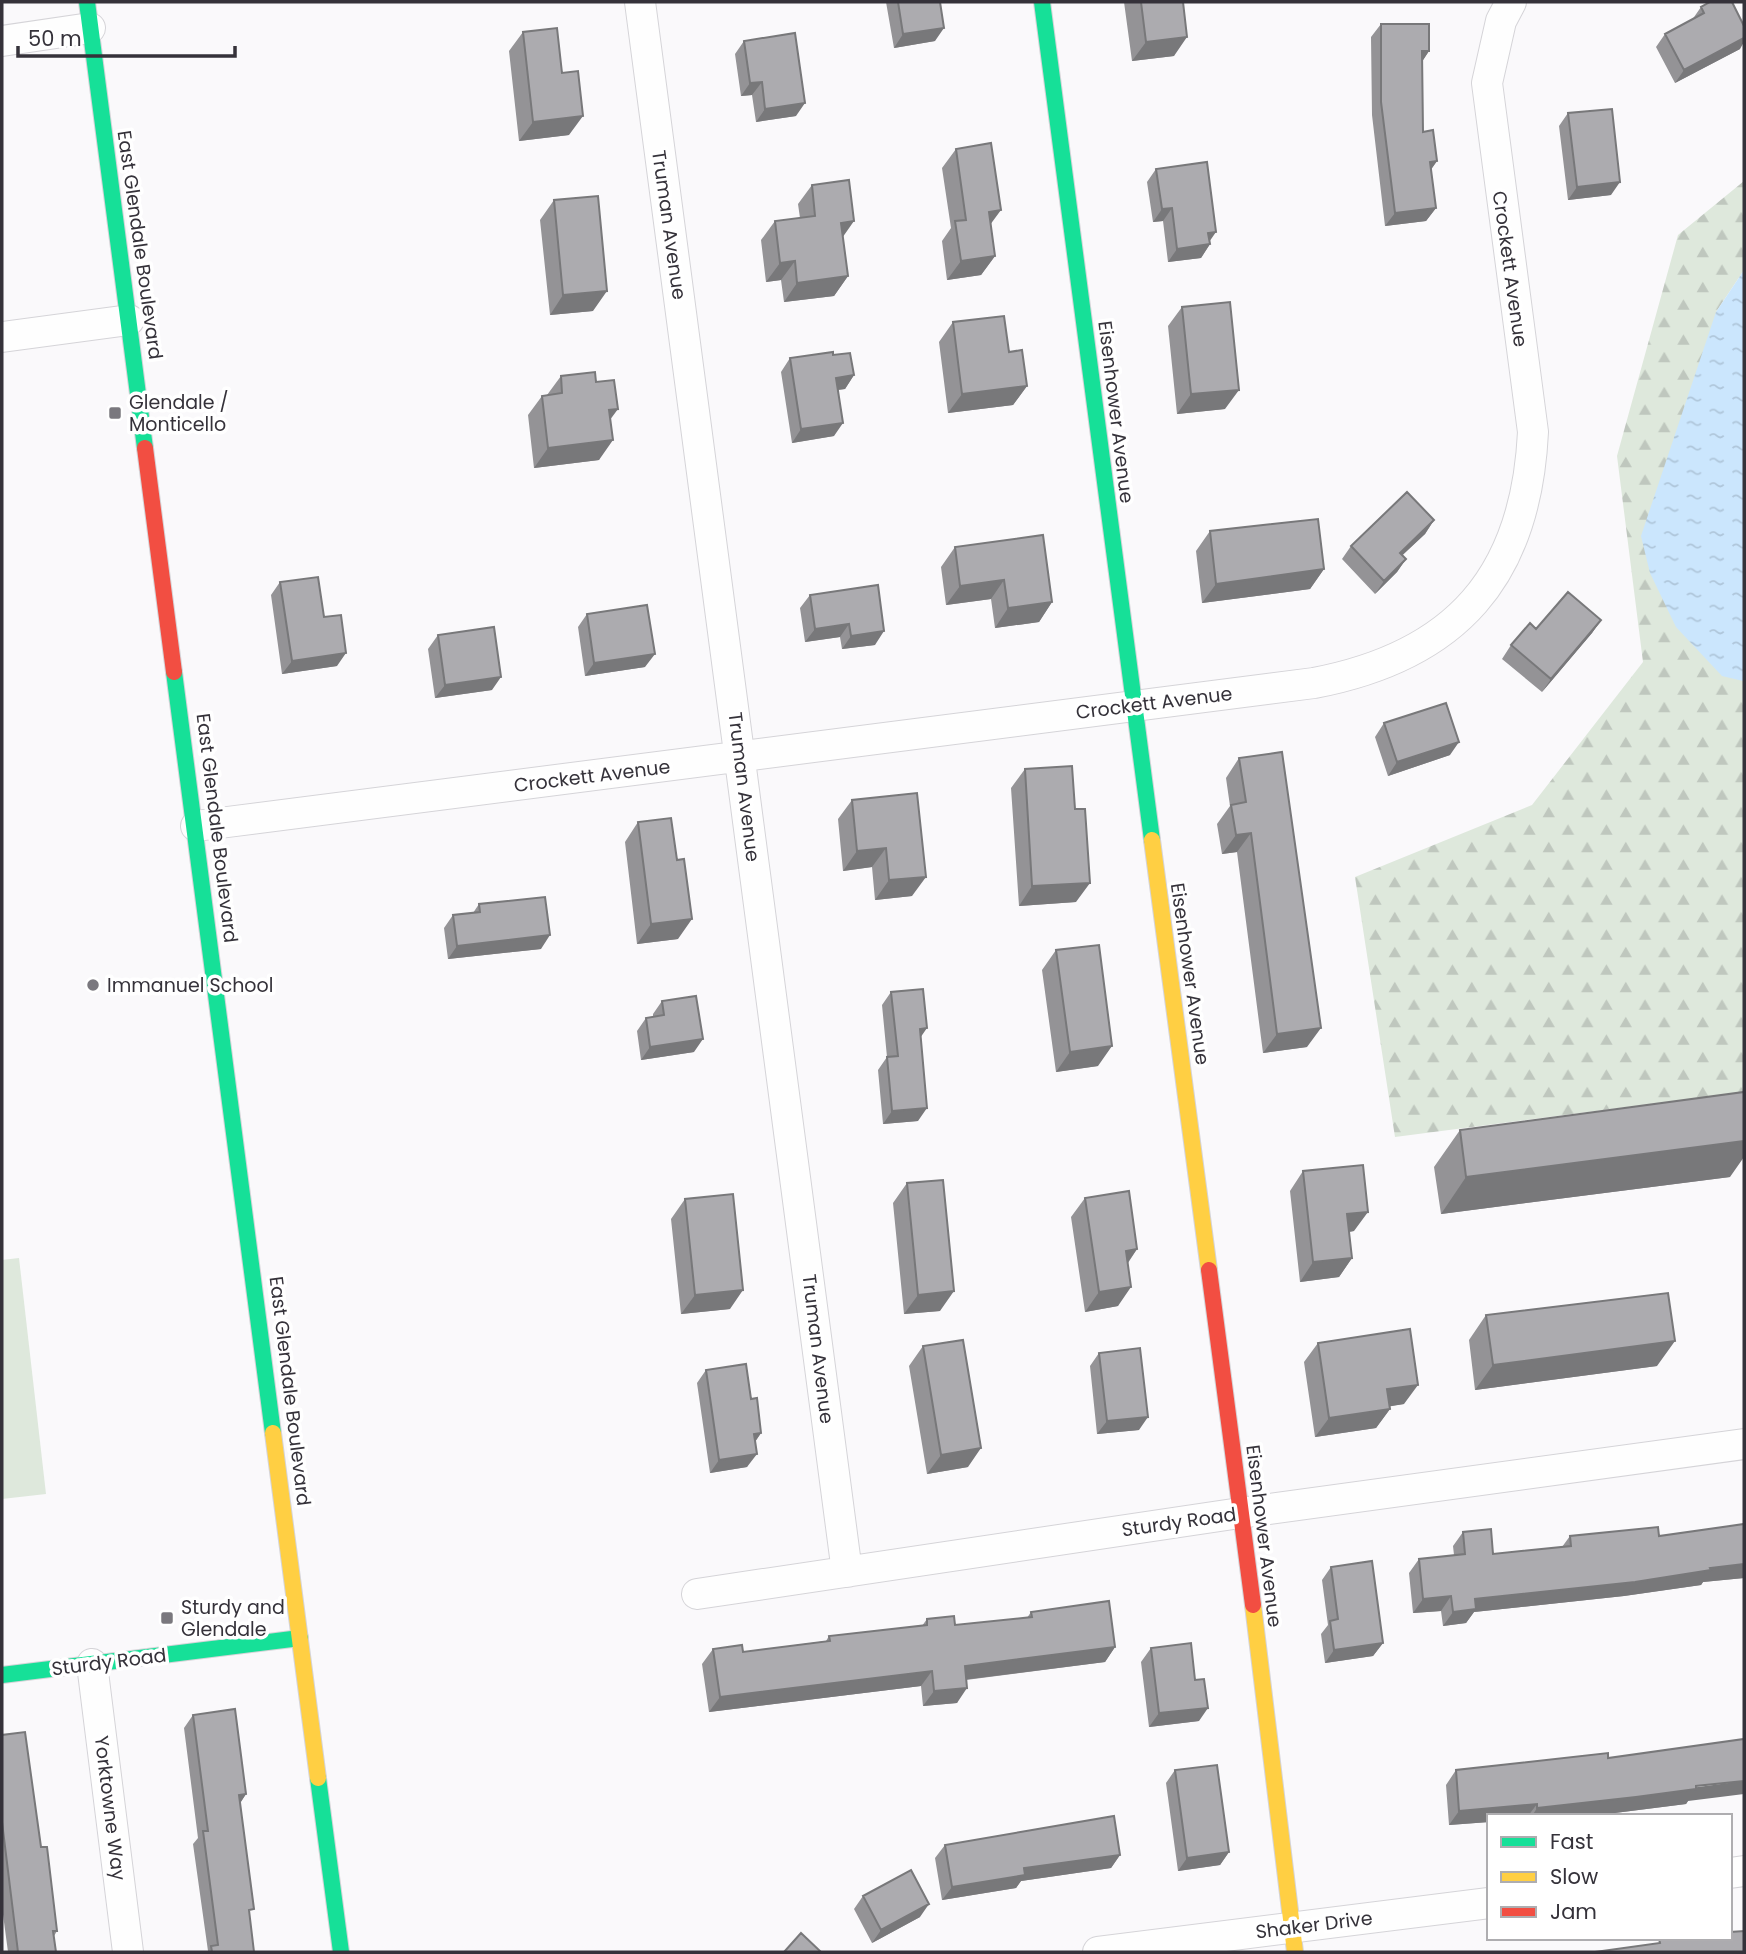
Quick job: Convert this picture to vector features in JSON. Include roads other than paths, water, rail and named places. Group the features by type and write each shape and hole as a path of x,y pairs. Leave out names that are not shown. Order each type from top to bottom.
{"street":[{"name":"Truman Avenue","path":"640,2 847,1572"},
{"name":"Eisenhower Avenue","path":"1042,2 1294,1940"},
{"name":"Crockett Avenue","path":"196,826 1314,683 1354,675 1393,662 1429,642 1461,616 1484,590 1500,565 1523,510 1531,473 1532,432 1487,83 1501,21 1511,2"},
{"path":"2,41 89,15"},
{"name":"East Glendale Boulevard","path":"89,15 341,1952"},
{"path":"2,337 129,320"},
{"name":"Sturdy Road","path":"697,1594 1240,1513 1744,1444"},
{"name":"Sturdy Road","path":"2,1675 300,1638"},
{"name":"Yorktowne Way","path":"92,1664 128,1952"},
{"name":"Shaker Drive","path":"1098,1952 1294,1940 1487,1903"}],"water":[{"path":"1744,270 1743,681 1722,676 1676,627 1650,573 1641,536 1716,312"}],"place":[{"name":"Glendale / Monticello","path":"115,413"},
{"name":"Immanuel School","path":"93,985"},
{"name":"Sturdy and Glendale","path":"167,1618"}]}
